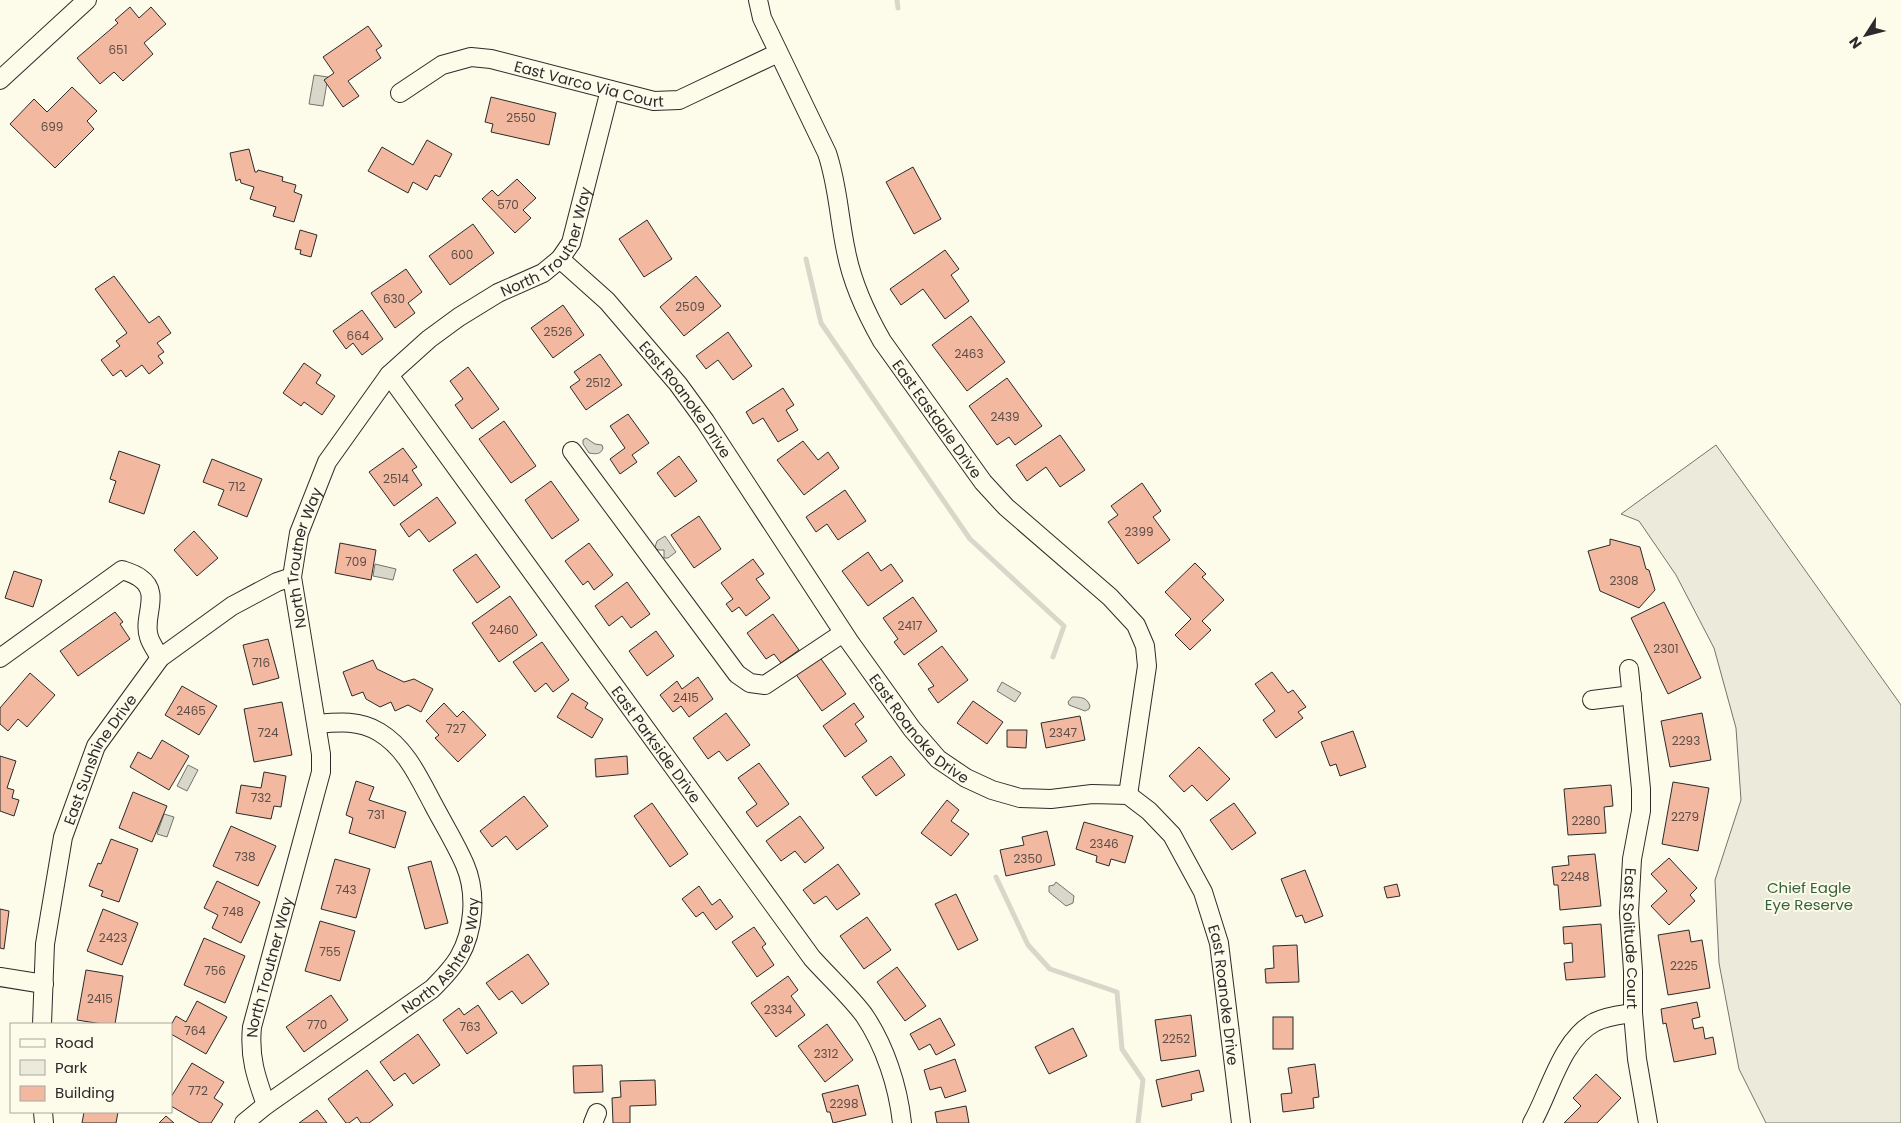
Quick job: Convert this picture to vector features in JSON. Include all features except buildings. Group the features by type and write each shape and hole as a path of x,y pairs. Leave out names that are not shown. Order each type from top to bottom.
{"street":[{"path":"0,80 87,0"},
{"name":"East Eastdale Drive","path":"758,0 762,18 827,152 834,176 846,253 854,281 870,320 882,341 983,482 1030,530 1110,597 1136,625 1145,646 1146,666 1128,795"},
{"name":"East Varco Via Court","path":"400,93 442,65 472,57 491,59 654,101 679,100 778,53"},
{"name":"North Troutner Way","path":"266,1105 252,1062 250,1044 252,1027 321,772 317,724 309,688 292,577 299,533 327,462 389,375 429,339 459,317 498,293 543,273 560,259 571,242 610,90"},
{"name":"East Roanoke Drive","path":"560,259 607,301 678,384 705,421 843,633 912,729 938,759 966,778 992,790 1020,798 1051,800 1092,794 1128,795 1150,810 1172,835 1200,886 1211,914 1219,943 1241,1123"},
{"name":"East Parkside Drive","path":"389,375 812,958 864,1015 881,1047 894,1081 902,1123"},
{"path":"572,451 737,674 750,683 765,685 843,633"},
{"path":"0,658 122,570 140,578 150,588 152,603 147,621 149,638 160,658"},
{"name":"East Sunshine Drive","path":"42,1023 45,944 62,838 96,746 160,658 232,606 270,585 292,577"},
{"name":"East Solitude Court","path":"1629,669 1641,789 1641,811 1632,859 1629,913 1633,971 1633,1013 1637,1059 1648,1123"},
{"path":"1592,700 1632,695"},
{"name":"North Ashtree Way","path":"266,1105 432,989 446,975 459,956 468,935 472,912 472,889 466,867 414,768 395,745 379,732 357,722 317,724"},
{"path":"0,977 44,984"},
{"path":"1532,1123 1563,1055 1580,1034 1594,1022 1612,1016 1633,1013"},
{"path":"244,1123 266,1105"}],"green space":[{"name":"Chief Eagle Eye Reserve","path":"1716,445 1901,705 1901,1123 1766,1123 1739,1069 1719,963 1715,880 1741,800 1736,728 1714,648 1676,575 1639,521 1621,514"}],"shaded area":[{"path":"314,75 328,77 323,106 309,104"},
{"path":"586,438 595,444 602,445 601,452 596,454 589,453 583,444 583,440"},
{"path":"665,536 676,552 668,558 664,558 664,550 658,550 655,547 657,541"},
{"path":"375,564 396,569 393,580 373,576"},
{"path":"1002,682 1021,693 1015,702 997,691"},
{"path":"1072,697 1085,699 1089,703 1089,709 1085,711 1069,705 1068,702"},
{"path":"188,765 198,770 187,791 177,786"},
{"path":"164,814 174,817 167,837 157,834"},
{"path":"1056,882 1074,896 1073,903 1066,906 1049,892 1049,886 1054,885"}],"waterway":[{"path":"897,0 898,8"},
{"path":"806,259 821,323 970,539 1064,626 1053,657"},
{"path":"996,877 1028,945 1050,969 1117,992 1122,1049 1143,1080 1138,1123"}]}
